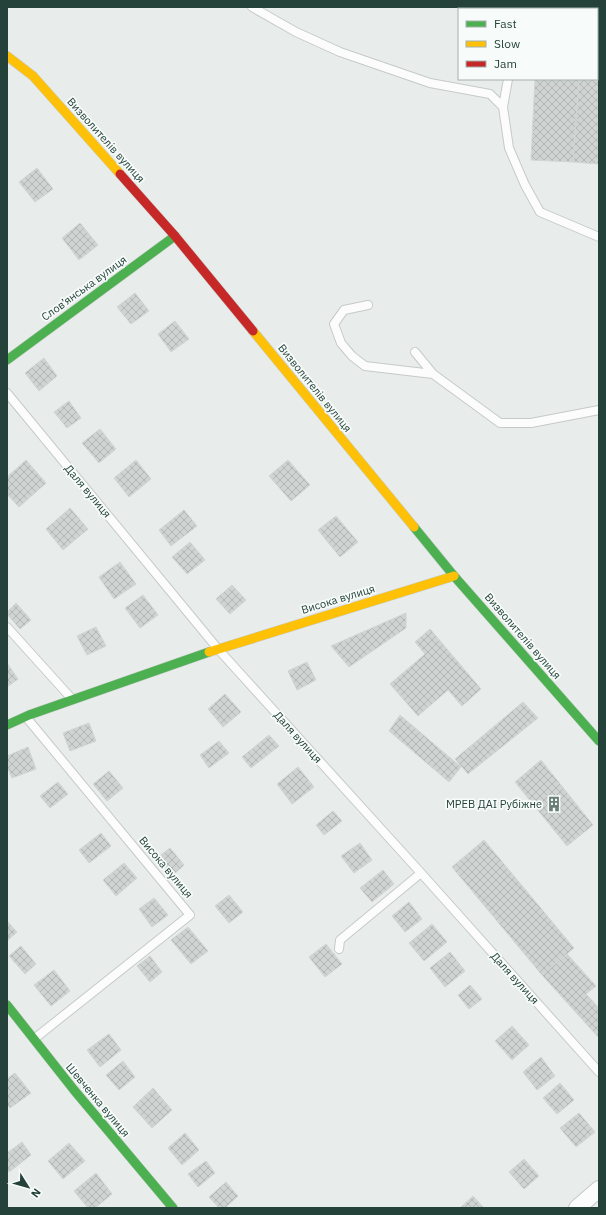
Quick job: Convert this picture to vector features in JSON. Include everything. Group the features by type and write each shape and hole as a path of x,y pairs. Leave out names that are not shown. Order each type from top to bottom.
{"street":[{"name":"Визволителів вулиця","path":"7,56 33,76 175,236 454,576 599,741"},
{"name":"Слов’янська вулиця","path":"7,360 175,236"},
{"name":"Висока вулиця","path":"7,725 218,649 454,576"},
{"name":"Шевченка вулиця","path":"7,1006 74,1090 173,1208"},
{"path":"577,1208 599,1189"}],"lane":[{"path":"252,7 296,32 340,52 430,83 490,94 503,107"},
{"path":"508,80 503,107 509,148 525,185 540,212 599,237"},
{"path":"368,304 344,310 334,324 341,343 352,356 365,366 433,374"},
{"path":"415,352 433,374 500,423 531,423 599,410"},
{"name":"Даля вулиця","path":"7,393 218,649 421,872 599,1072"},
{"path":"7,627 73,700"},
{"name":"Висока вулиця","path":"26,717 190,915 34,1040"},
{"path":"339,949 340,940 421,872"}],"building":[{"path":"598,76 599,164 573,162 579,80 598,80"},
{"path":"535,80 579,80 573,162 531,160"},
{"path":"37,168 53,189 35,202 19,182"},
{"path":"80,223 98,245 79,260 62,238"},
{"path":"135,293 149,311 131,324 117,307"},
{"path":"175,321 189,339 171,352 158,334"},
{"path":"44,358 57,376 39,391 25,373"},
{"path":"69,401 81,418 67,428 54,412"},
{"path":"100,429 116,449 99,463 82,443"},
{"path":"26,460 46,483 19,507 7,494 7,477"},
{"path":"136,460 151,479 129,497 114,478"},
{"path":"288,460 310,485 291,501 269,476"},
{"path":"70,508 88,529 63,550 46,529"},
{"path":"184,510 197,526 171,546 159,530"},
{"path":"336,516 358,542 340,557 318,530"},
{"path":"190,542 205,560 187,574 172,557"},
{"path":"120,562 136,584 114,599 99,577"},
{"path":"232,585 246,600 230,614 216,599"},
{"path":"143,595 158,615 140,628 125,608"},
{"path":"16,603 31,620 20,629 7,614 7,612"},
{"path":"406,613 406,628 349,667 331,646"},
{"path":"96,627 106,646 87,655 77,636"},
{"path":"430,629 481,689 462,706 448,690 418,716 390,684 425,654 415,642"},
{"path":"307,662 316,680 297,690 288,671"},
{"path":"7,663 18,679 7,687"},
{"path":"225,694 241,712 223,727 208,709"},
{"path":"523,702 538,718 468,774 455,759"},
{"path":"400,715 461,767 449,782 389,731"},
{"path":"89,723 96,741 70,751 63,733"},
{"path":"269,735 279,746 251,768 242,757"},
{"path":"219,741 229,753 209,768 200,755"},
{"path":"28,747 36,769 12,778 7,766 7,756"},
{"name":"МРЕВ ДАІ Рубіжне","path":"541,760 593,825 567,846 515,782"},
{"path":"298,767 314,787 292,804 277,784"},
{"path":"109,771 123,788 107,801 93,784"},
{"path":"58,782 68,794 50,808 40,796"},
{"path":"333,811 342,821 324,835 316,825"},
{"path":"101,833 111,846 89,863 79,850"},
{"path":"484,840 574,948 542,975 452,867"},
{"path":"360,843 372,860 354,873 341,856"},
{"path":"170,848 184,865 172,876 157,858"},
{"path":"124,863 137,878 116,896 103,880"},
{"path":"383,870 394,884 372,902 360,888"},
{"path":"229,895 243,912 229,923 215,906"},
{"path":"154,898 168,915 152,927 139,909"},
{"path":"409,902 422,919 405,932 392,916"},
{"path":"7,921 17,932 7,941"},
{"path":"432,924 447,942 424,961 409,943"},
{"path":"188,927 208,951 191,964 171,940"},
{"path":"326,944 342,964 325,977 309,957"},
{"path":"21,946 36,964 25,974 9,956"},
{"path":"450,952 465,971 445,987 430,968"},
{"path":"567,954 596,986 586,994 599,1008 599,1038 542,975"},
{"path":"150,956 162,972 150,982 137,966"},
{"path":"54,970 70,991 51,1006 34,985"},
{"path":"470,985 482,999 469,1009 458,995"},
{"path":"512,1026 529,1045 512,1060 495,1041"},
{"path":"109,1034 121,1050 100,1067 87,1050"},
{"path":"541,1057 555,1076 537,1090 523,1072"},
{"path":"123,1061 135,1077 119,1090 106,1075"},
{"path":"15,1073 31,1093 10,1108 7,1105 7,1079"},
{"path":"560,1083 574,1100 557,1114 543,1098"},
{"path":"153,1088 172,1110 152,1128 133,1107"},
{"path":"579,1113 595,1132 576,1147 560,1128"},
{"path":"185,1133 199,1150 182,1165 168,1148"},
{"path":"22,1142 31,1155 9,1172 7,1169 7,1153"},
{"path":"69,1143 85,1161 63,1179 48,1161"},
{"path":"524,1159 539,1176 524,1189 509,1172"},
{"path":"206,1161 215,1173 198,1187 188,1174"},
{"path":"96,1173 112,1194 95,1208 88,1208 74,1191"},
{"path":"226,1182 238,1196 225,1208 219,1208 209,1197"},
{"path":"473,1196 484,1208 460,1208"}],"traffic: fast":[{"path":"7,360 175,236"},
{"path":"414,527 454,576 599,741"},
{"path":"7,725 29,715 209,652"},
{"path":"7,1005 74,1090 173,1208"}],"traffic: slow":[{"path":"7,56 33,76 120,174"},
{"path":"253,331 414,527"},
{"path":"209,652 454,576"}],"traffic: jam":[{"path":"120,174 175,236 253,331"}],"place":[{"name":"МРЕВ ДАІ Рубіжне","path":"554,804"}]}
